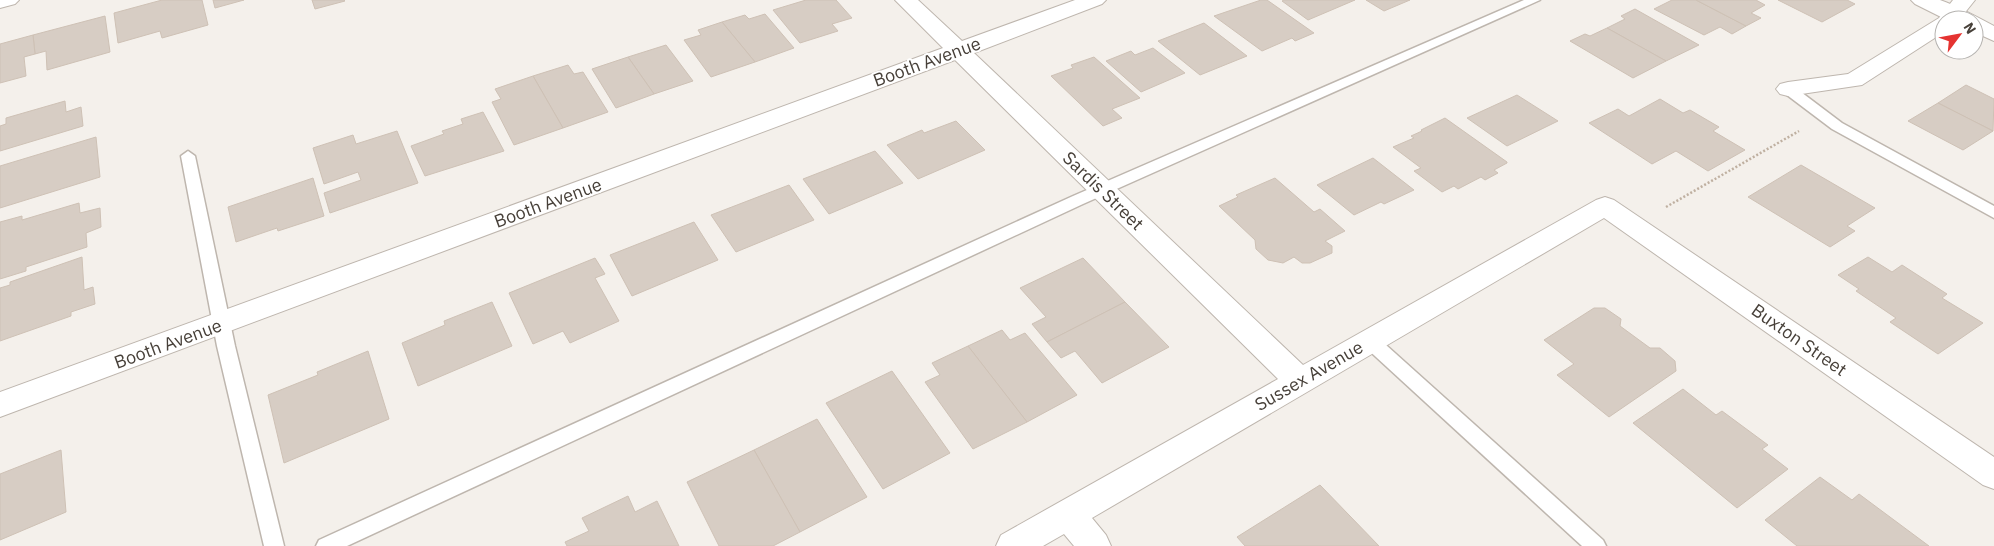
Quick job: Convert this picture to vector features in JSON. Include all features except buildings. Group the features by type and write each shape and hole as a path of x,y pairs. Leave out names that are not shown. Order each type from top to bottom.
{"street":[{"path":"0,2 8,0"},
{"name":"Sardis Street","path":"906,0 1300,381"},
{"name":"Booth Avenue","path":"0,405 1095,0"},
{"path":"1922,0 1943,10"},
{"path":"1788,88 1854,80 1934,29"},
{"name":"Sussex Avenue","path":"1013,546 1605,206"},
{"name":"Buxton Street","path":"1605,206 1994,475"},
{"path":"1069,514 1094,546"}],"lane":[{"path":"326,546 1102,189 1534,0"},
{"path":"1788,88 1837,126 1994,213"},
{"path":"188,156 222,324 274,546"},
{"path":"1370,341 1596,546"}],"path":[{"path":"1661,210 1804,128 1788,88"}]}
